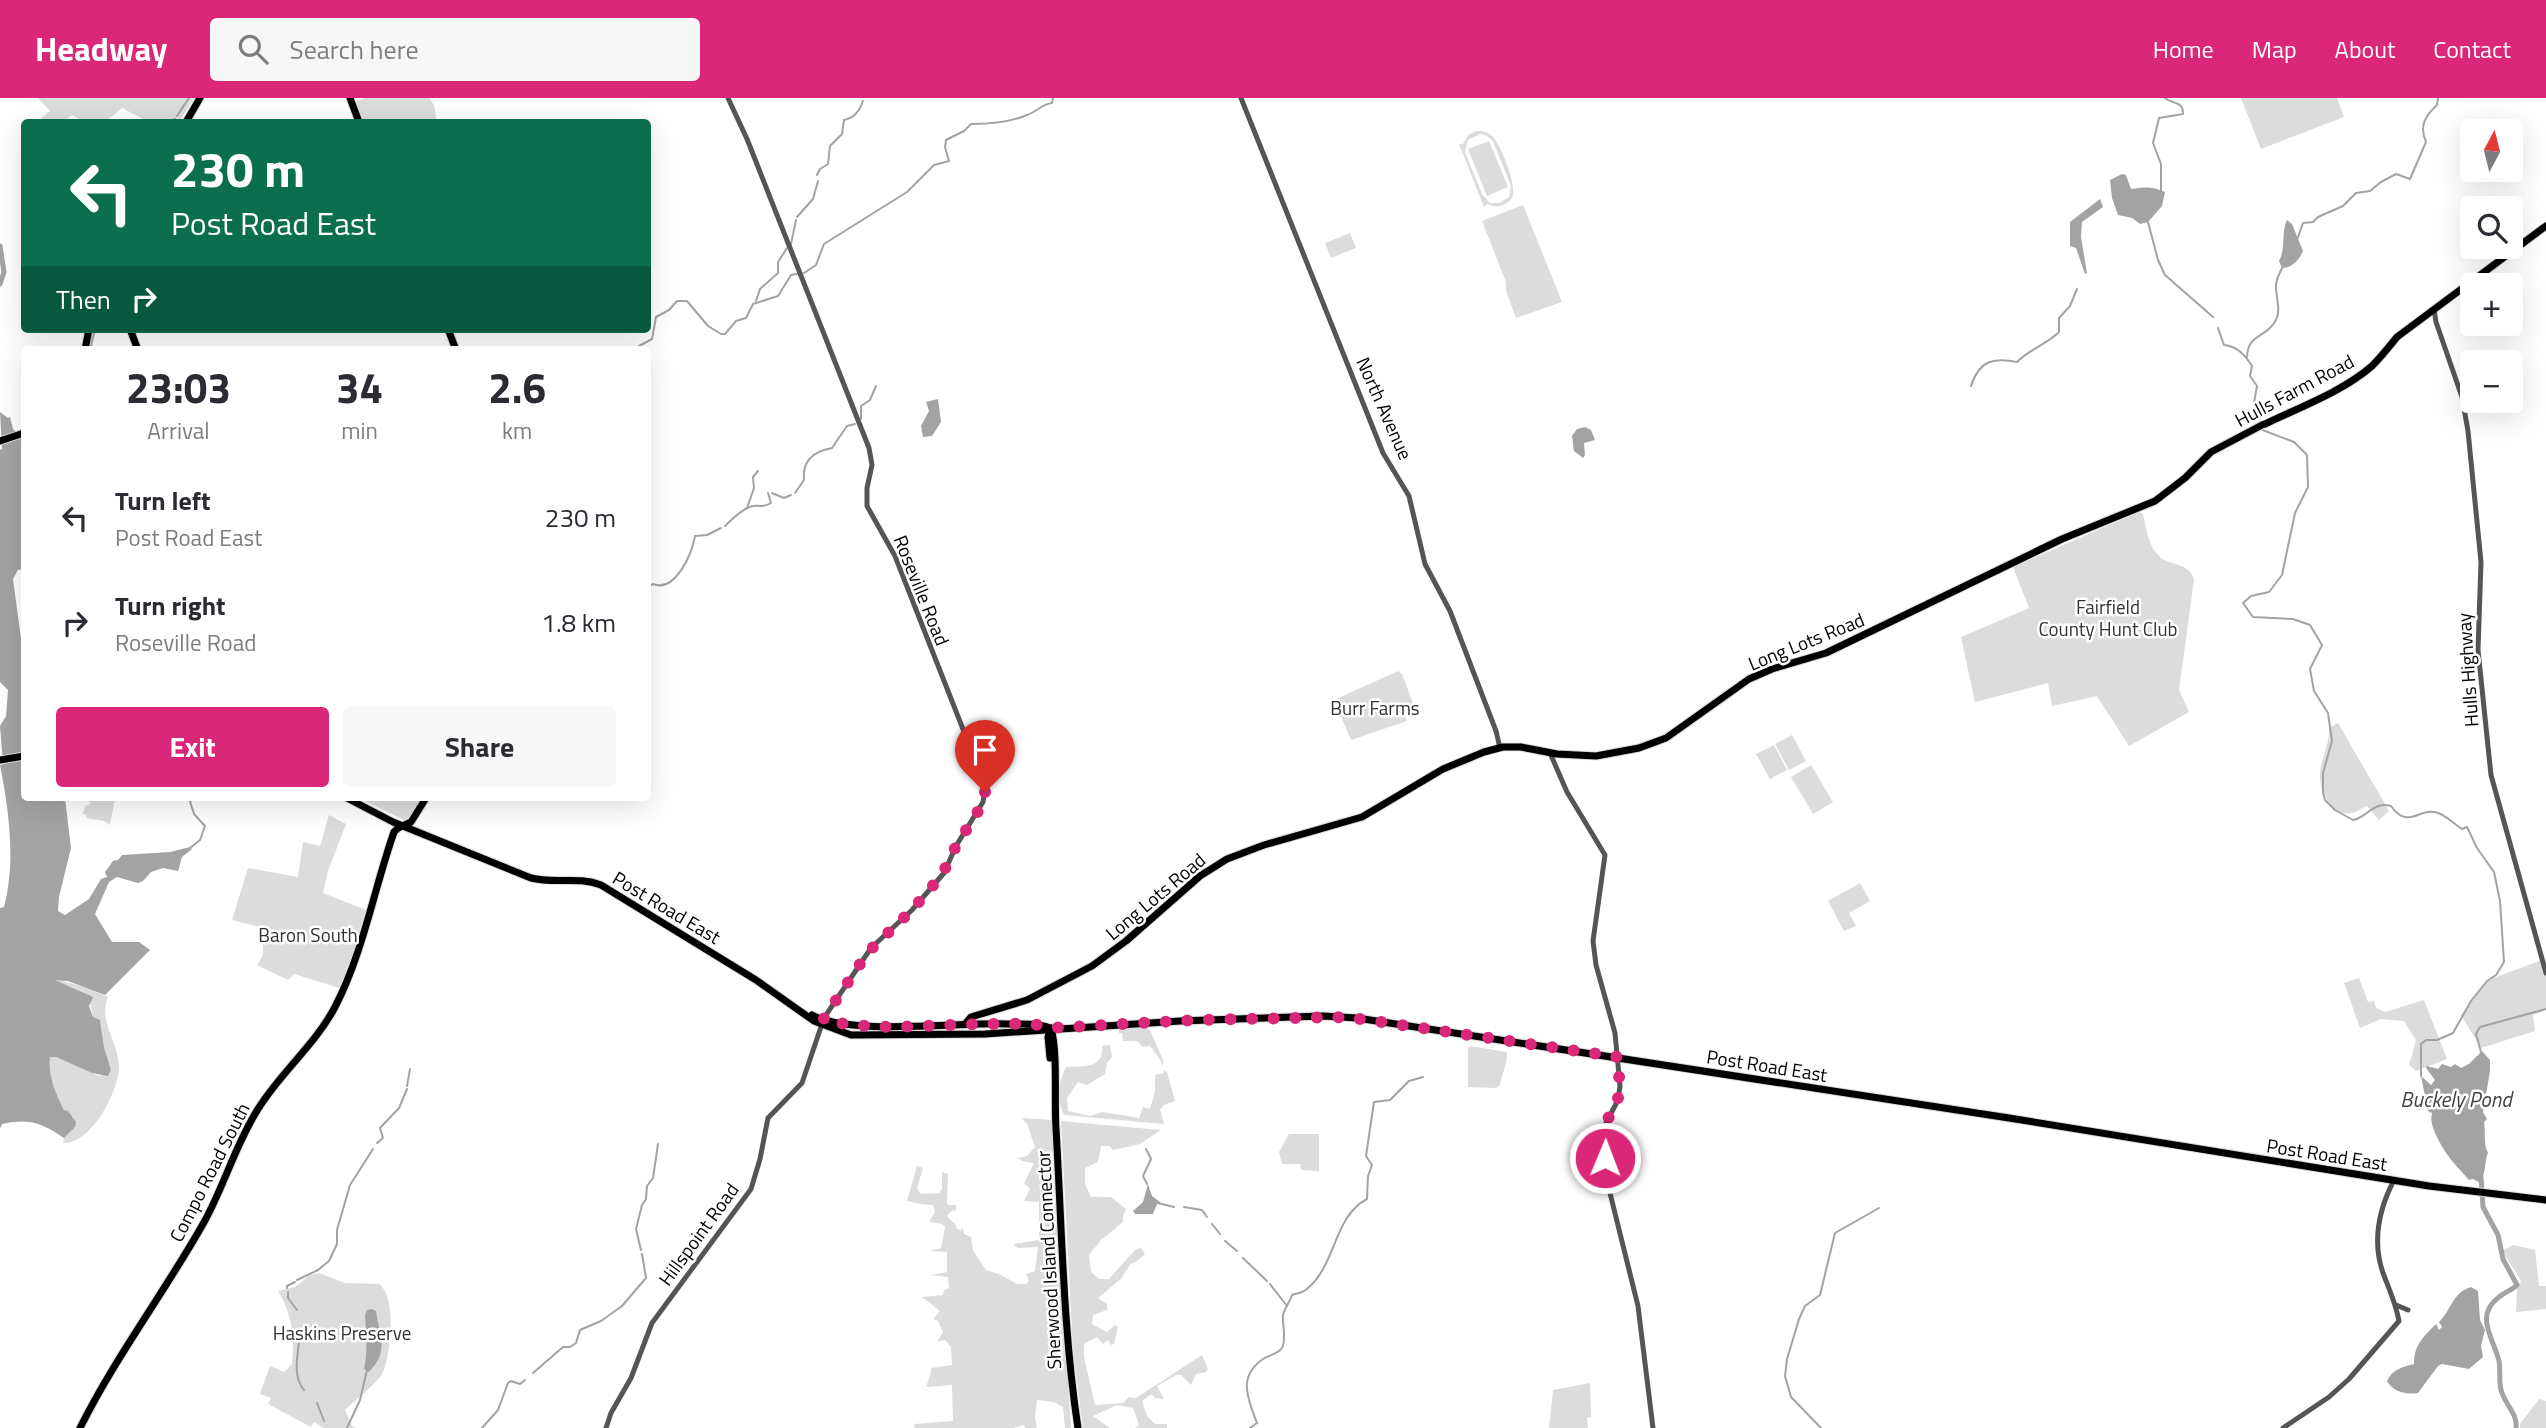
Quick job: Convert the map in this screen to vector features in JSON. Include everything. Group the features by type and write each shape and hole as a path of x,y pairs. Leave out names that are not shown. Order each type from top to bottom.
{"main road":[{"path":"188,119 201,98"},
{"path":"350,98 358,119"},
{"name":"Hulls Farm Road","path":"2217,448 2316,400 2359,375 2380,358 2398,337 2546,226"},
{"path":"0,441 21,434"},
{"name":"Long Lots Road","path":"968,1034 975,1030 978,1018 1027,1000 1092,966 1126,941 1188,885 1227,859 1362,817 1443,769 1503,748 1521,747 1553,754 1596,756 1639,748 1666,738 1749,679 1772,669 1826,653 2062,539 2155,501 2217,448"},
{"path":"1,760 21,757"},
{"name":"Post Road East","path":"353,801 404,827 531,878 547,881 580,879 601,885 803,1012 822,1023 855,1035 1028,1032 1051,1028 1195,1020 1347,1017 1618,1057 2394,1181 2546,1200"},
{"name":"Compo Road South","path":"80,1428 122,1350 202,1225 242,1137 258,1109 333,1010 355,956 388,851 424,801"},
{"name":"Long Lots Road","path":"966,1023 971,1017 989,1013"},
{"name":"Post Road East","path":"822,1023 977,1023 1042,1025 1051,1028"},
{"path":"855,1035 857,1025"},
{"name":"Sherwood Island Connector","path":"1051,1028 1048,1042 1054,1090"},
{"name":"Sherwood Island Connector","path":"1051,1028 1054,1037 1054,1090 1069,1357 1078,1428"},
{"path":"1028,1032 1044,1035 1048,1042"}],"street":[{"name":"Roseville Road","path":"728,98 869,448 872,465 867,488 867,506 895,556 985,789 983,802 942,875 912,910 868,952 822,1023"},
{"name":"North Avenue","path":"1241,98 1383,453 1409,496 1425,564 1450,611 1503,748"},
{"name":"Hulls Highway","path":"2432,311 2462,397 2468,431 2481,562 2478,650 2491,775 2546,973"},
{"path":"1553,754 1567,792 1605,855 1593,941 1596,965 1612,1018 1620,1096 1606,1122 1603,1134 1606,1176 1638,1306 1653,1428"},
{"name":"Hillspoint Road","path":"606,1428 611,1413 631,1378 652,1323 751,1189 768,1118 802,1083 822,1023"},
{"path":"2283,1428 2329,1397 2349,1379 2399,1321 2382,1267 2378,1236 2381,1209 2394,1181"},
{"path":"2396,1305 2408,1310"}],"green space":[{"path":"38,98 194,98 181,119 143,119 122,108 108,119 79,119 72,115 67,119 41,118 50,111"},
{"path":"365,98 429,98 434,105 436,119 361,119 354,102"},
{"path":"2241,98 2337,98 2344,117 2261,149"},
{"path":"1476,131 1486,132 1500,147 1513,190 1513,196 1505,204 1487,204 1484,207 1459,144 1463,144 1468,135","holes":["1480,134 1493,141 1511,186 1509,197 1499,203 1490,203 1482,194 1465,152 1468,140"]},
{"path":"1489,141 1508,187 1487,196 1468,149"},
{"path":"1523,205 1562,302 1516,318 1506,291 1506,282 1482,221"},
{"path":"1350,233 1356,248 1331,258 1325,243"},
{"name":"Fairfield County Hunt Club","path":"2139,512 2143,514 2155,552 2189,570 2194,580 2179,690 2189,712 2129,746 2097,696 2052,706 2048,683 1975,702 1961,637 2029,608 2013,567"},
{"name":"Burr Farms","path":"1398,671 1402,674 1413,703 1402,708 1407,721 1351,740 1334,700"},
{"path":"2338,723 2389,811 2379,820 2367,806 2352,813 2339,811 2329,802 2322,790 2320,770 2329,728"},
{"path":"1792,735 1806,761 1789,770 1775,744"},
{"path":"1774,745 1787,770 1770,779 1756,754"},
{"path":"1811,765 1833,802 1813,814 1791,777"},
{"path":"89,801 114,801 110,825 87,818 83,814 85,806 90,805"},
{"path":"365,801 420,801 404,820"},
{"name":"Baron South","path":"329,815 346,824 328,871 323,893 366,910 343,989 294,974 288,980 257,965 263,955 263,928 232,920 248,868 298,877 303,842 320,846"},
{"path":"1860,883 1870,901 1849,913 1856,926 1844,931 1828,901"},
{"path":"2542,960 2546,973 2546,1010 2533,1015 2535,1031 2481,1048 2461,1015 2488,980"},
{"path":"2359,978 2368,1002 2374,1001 2376,1008 2385,1012 2424,1000 2447,1059 2416,1071 2409,1065 2416,1040 2404,1021 2381,1019 2360,1028 2344,983"},
{"path":"57,979 108,997 105,1014 119,1065 115,1088 102,1114 84,1135 63,1143 64,1138 75,1127 53,1085 50,1057 56,1057 99,1076 111,1070 101,1025 93,1017 90,1002 76,989 56,981"},
{"path":"1146,1027 1150,1030 1163,1060 1163,1067 1150,1046 1143,1047 1137,1041 1123,1041 1122,1033 1119,1033 1119,1030"},
{"path":"1110,1045 1112,1057 1107,1063 1105,1074 1087,1085 1078,1082 1067,1098 1068,1111 1090,1116 1102,1112 1139,1118 1143,1107 1150,1109 1155,1091 1155,1075 1164,1073 1163,1070 1167,1072 1175,1101 1164,1105 1160,1110 1164,1124 1064,1115 1059,1091 1066,1067 1092,1065 1100,1059 1102,1046"},
{"path":"1470,1046 1507,1052 1500,1085 1496,1088 1468,1087"},
{"path":"1021,1118 1052,1120 1071,1428 1065,1428 1063,1407 1054,1402 1037,1400 1037,1428 1025,1428 1024,1425 1013,1428 914,1428 915,1424 953,1421 952,1385 926,1387 931,1368 952,1365 951,1347 945,1340 937,1342 943,1332 938,1321 933,1319 940,1311 922,1297 943,1295 944,1290 949,1288 948,1277 930,1275 947,1272 947,1252 929,1251 941,1248 945,1227 929,1222 935,1212 933,1205 907,1201 917,1166 923,1168 917,1188 921,1194 939,1193 942,1189 942,1172 948,1174 947,1203 956,1205 956,1210 947,1216 956,1228 963,1228 964,1234 971,1237 973,1250 986,1270 1017,1284 1026,1284 1029,1281 1026,1274 1035,1271 1038,1247 1018,1248 1013,1244 1039,1240 1039,1202 1024,1201 1030,1189 1024,1183 1034,1163 1018,1158 1027,1156 1035,1147 1027,1124"},
{"path":"1061,1121 1161,1130 1140,1144 1113,1150 1110,1146 1101,1146 1098,1162 1085,1168 1085,1184 1091,1197 1111,1197 1126,1209 1123,1222 1101,1240 1089,1255 1091,1272 1099,1279 1109,1279 1135,1250 1141,1248 1145,1254 1130,1264 1122,1278 1098,1298 1107,1304 1107,1310 1093,1315 1092,1324 1107,1332 1115,1325 1118,1327 1114,1344 1111,1345 1108,1340 1103,1344 1097,1337 1084,1344 1084,1357 1095,1405 1123,1403 1129,1397 1136,1398 1202,1355 1208,1369 1196,1374 1191,1385 1181,1375 1176,1375 1157,1386 1164,1399 1155,1398 1151,1394 1142,1401 1147,1416 1155,1424 1167,1424 1167,1428 1135,1428 1139,1425 1133,1408 1117,1405 1093,1416 1110,1428 1083,1428 1073,1350"},
{"path":"1289,1134 1319,1134 1319,1171 1301,1170 1300,1164 1282,1164 1279,1152"},
{"path":"2513,1245 2535,1250 2539,1286 2546,1286 2546,1309 2516,1312 2517,1287 2521,1282 2503,1250"},
{"name":"Haskins Preserve","path":"319,1273 345,1283 379,1284 388,1301 391,1326 383,1372 372,1386 345,1410 352,1426 356,1428 324,1428 314,1422 311,1427 268,1404 271,1398 260,1394 270,1366 284,1372 292,1364 291,1326 287,1308 278,1291 295,1287 310,1275"},
{"path":"1590,1383 1591,1417 1587,1418 1588,1428 1549,1428 1553,1390"},
{"path":"2539,1399 2546,1401 2546,1428 2520,1428 2520,1424"}],"water":[{"path":"2122,174 2126,175 2131,189 2148,188 2165,192 2162,206 2148,222 2140,224 2132,218 2118,215 2110,180"},
{"path":"2100,199 2103,207 2082,222 2085,274 2076,248 2070,246 2070,222"},
{"path":"2287,220 2292,224 2303,251 2295,263 2282,268 2279,261"},
{"path":"938,399 941,422 932,436 923,437 921,426 929,411 926,402"},
{"path":"0,412 10,417 13,429 21,436 21,570 13,579 21,639 21,801 65,801 71,848 58,911 65,915 89,899 101,879 107,877 105,872 113,861 122,855 170,852 190,847 192,849 182,857 178,871 163,868 151,872 138,883 117,877 109,882 95,914 112,942 139,942 150,950 105,995 68,981 55,980 93,997 89,1006 93,1017 100,1020 111,1070 108,1076 92,1073 56,1057 50,1057 55,1091 64,1110 68,1111 76,1122 75,1127 64,1138 42,1125 28,1122 2,1124 0,1129 0,908 4,907 10,872 8,818 0,765 3,764 0,726 6,716 8,690 0,682"},
{"path":"1585,427 1591,430 1595,440 1584,443 1583,458 1574,451 1572,436 1577,429"},
{"name":"Buckely Pond","path":"2482,1051 2490,1060 2490,1071 2483,1112 2487,1119 2484,1122 2488,1153 2480,1183 2469,1180 2436,1135 2421,1076 2431,1085 2435,1080 2427,1066 2438,1069 2442,1064 2451,1067 2455,1064 2461,1068"},
{"path":"1148,1184 1152,1196 1160,1202 1153,1214 1135,1214 1133,1211 1143,1202"},
{"path":"2471,1287 2478,1291 2480,1320 2485,1330 2481,1346 2483,1357 2469,1369 2442,1364 2438,1366 2418,1393 2409,1394 2393,1388 2387,1381 2389,1377 2398,1369 2414,1364 2415,1352 2422,1339 2436,1324 2439,1330 2442,1327 2439,1322 2456,1297"},
{"path":"367,1310 376,1311 382,1343 379,1357 369,1372 364,1369 365,1315"}],"waterway":[{"path":"177,116 189,98"},
{"path":"804,273 816,265 824,244 907,192 934,165 949,161 946,140 964,131 971,124 999,122 1027,115 1052,103 1053,98"},
{"path":"2161,191 2161,164 2153,143 2159,118 2183,114 2179,105 2165,98"},
{"path":"2297,240 2303,223 2313,222 2343,206 2356,193 2370,191 2396,174 2410,179 2426,142 2424,122 2437,105 2438,98"},
{"path":"817,175 820,169 828,164 830,146 842,134 844,120 856,113 863,101"},
{"path":"797,217 813,199 818,181"},
{"path":"791,244 796,220"},
{"path":"2148,222 2165,275 2213,317"},
{"path":"0,246 4,272 0,284"},
{"path":"756,301 760,289 778,273 778,262 787,248"},
{"path":"2247,357 2254,339 2268,330 2276,320 2276,284 2283,266"},
{"path":"639,346 652,339 656,317 669,310 677,301 687,301 708,326 725,334 736,321 746,318 753,304 778,296 791,275 797,274"},
{"path":"1971,386 1983,366 2001,360 2017,362 2059,332 2059,318 2070,306 2077,289"},
{"path":"2218,328 2224,345 2240,352 2252,366 2250,376 2257,386 2254,403"},
{"path":"91,346 94,333"},
{"path":"861,419 861,406 870,400 876,386"},
{"path":"795,493 804,480 807,462 820,451 832,448 847,426 855,424"},
{"path":"2260,429 2294,442 2307,455 2308,487 2295,513 2282,575 2269,592 2251,596 2243,603 2253,617 2293,619 2310,625 2322,645 2310,669 2314,691 2328,713 2332,741 2323,773 2325,800 2335,810 2353,820 2375,807 2385,805 2391,806 2403,817 2425,812 2441,814 2462,829 2467,827 2477,848 2494,872 2500,901 2504,962 2496,975 2487,981 2471,1001 2453,1033 2437,1040 2426,1040 2421,1044 2421,1076"},
{"path":"747,508 754,488 753,477 758,471"},
{"path":"725,526 747,508 771,503 768,493"},
{"path":"772,493 784,498 791,495"},
{"path":"651,585 668,583 675,578 686,561 695,536 707,535 721,528"},
{"path":"190,801 194,814 205,826 200,840 190,848"},
{"path":"2481,1052 2476,1034 2480,1027 2546,1009"},
{"path":"407,1086 410,1069"},
{"path":"1250,1428 1257,1423 1248,1397 1247,1381 1250,1373 1263,1359 1282,1348 1283,1315 1292,1295 1305,1290 1317,1279 1348,1217 1367,1199 1368,1176 1372,1165 1366,1156 1374,1102 1390,1100 1409,1081 1423,1077"},
{"path":"377,1143 383,1138 380,1128 399,1108 407,1089"},
{"path":"641,1250 636,1229 646,1199 647,1186 653,1178 658,1144"},
{"path":"297,1280 318,1270 329,1261 337,1244 337,1230 350,1185 373,1149"},
{"path":"1146,1149 1151,1159 1143,1176 1147,1184"},
{"path":"2481,1177 2483,1207 2498,1235 2503,1259 2517,1285 2492,1304 2486,1319 2499,1361 2501,1389 2515,1419 2516,1428"},
{"path":"1158,1203 1174,1207"},
{"path":"1184,1207 1202,1210 1207,1217"},
{"path":"1821,1428 1791,1397 1785,1376 1787,1359 1805,1306 1820,1295 1835,1233 1879,1208"},
{"path":"1212,1224 1220,1234"},
{"path":"1225,1241 1237,1251"},
{"path":"533,1373 563,1347 576,1343 580,1330 601,1321 622,1306 646,1278 642,1254"},
{"path":"1243,1258 1267,1281"},
{"path":"287,1288 295,1282"},
{"path":"1270,1284 1287,1306"},
{"path":"288,1292 288,1297"},
{"path":"288,1298 297,1310"},
{"path":"300,1333 297,1370 304,1390"},
{"path":"347,1428 360,1400 367,1370"},
{"path":"482,1428 498,1410 508,1383 511,1381 520,1384 525,1380"},
{"path":"317,1403 324,1421"}],"route":[{"path":"985,792 982,805 956,846 942,875 912,910 868,952 823,1020 875,1026 966,1023 1042,1025 1051,1028 1195,1020 1347,1017 1618,1057 1620,1094 1604,1127 1605,1158"}]}
